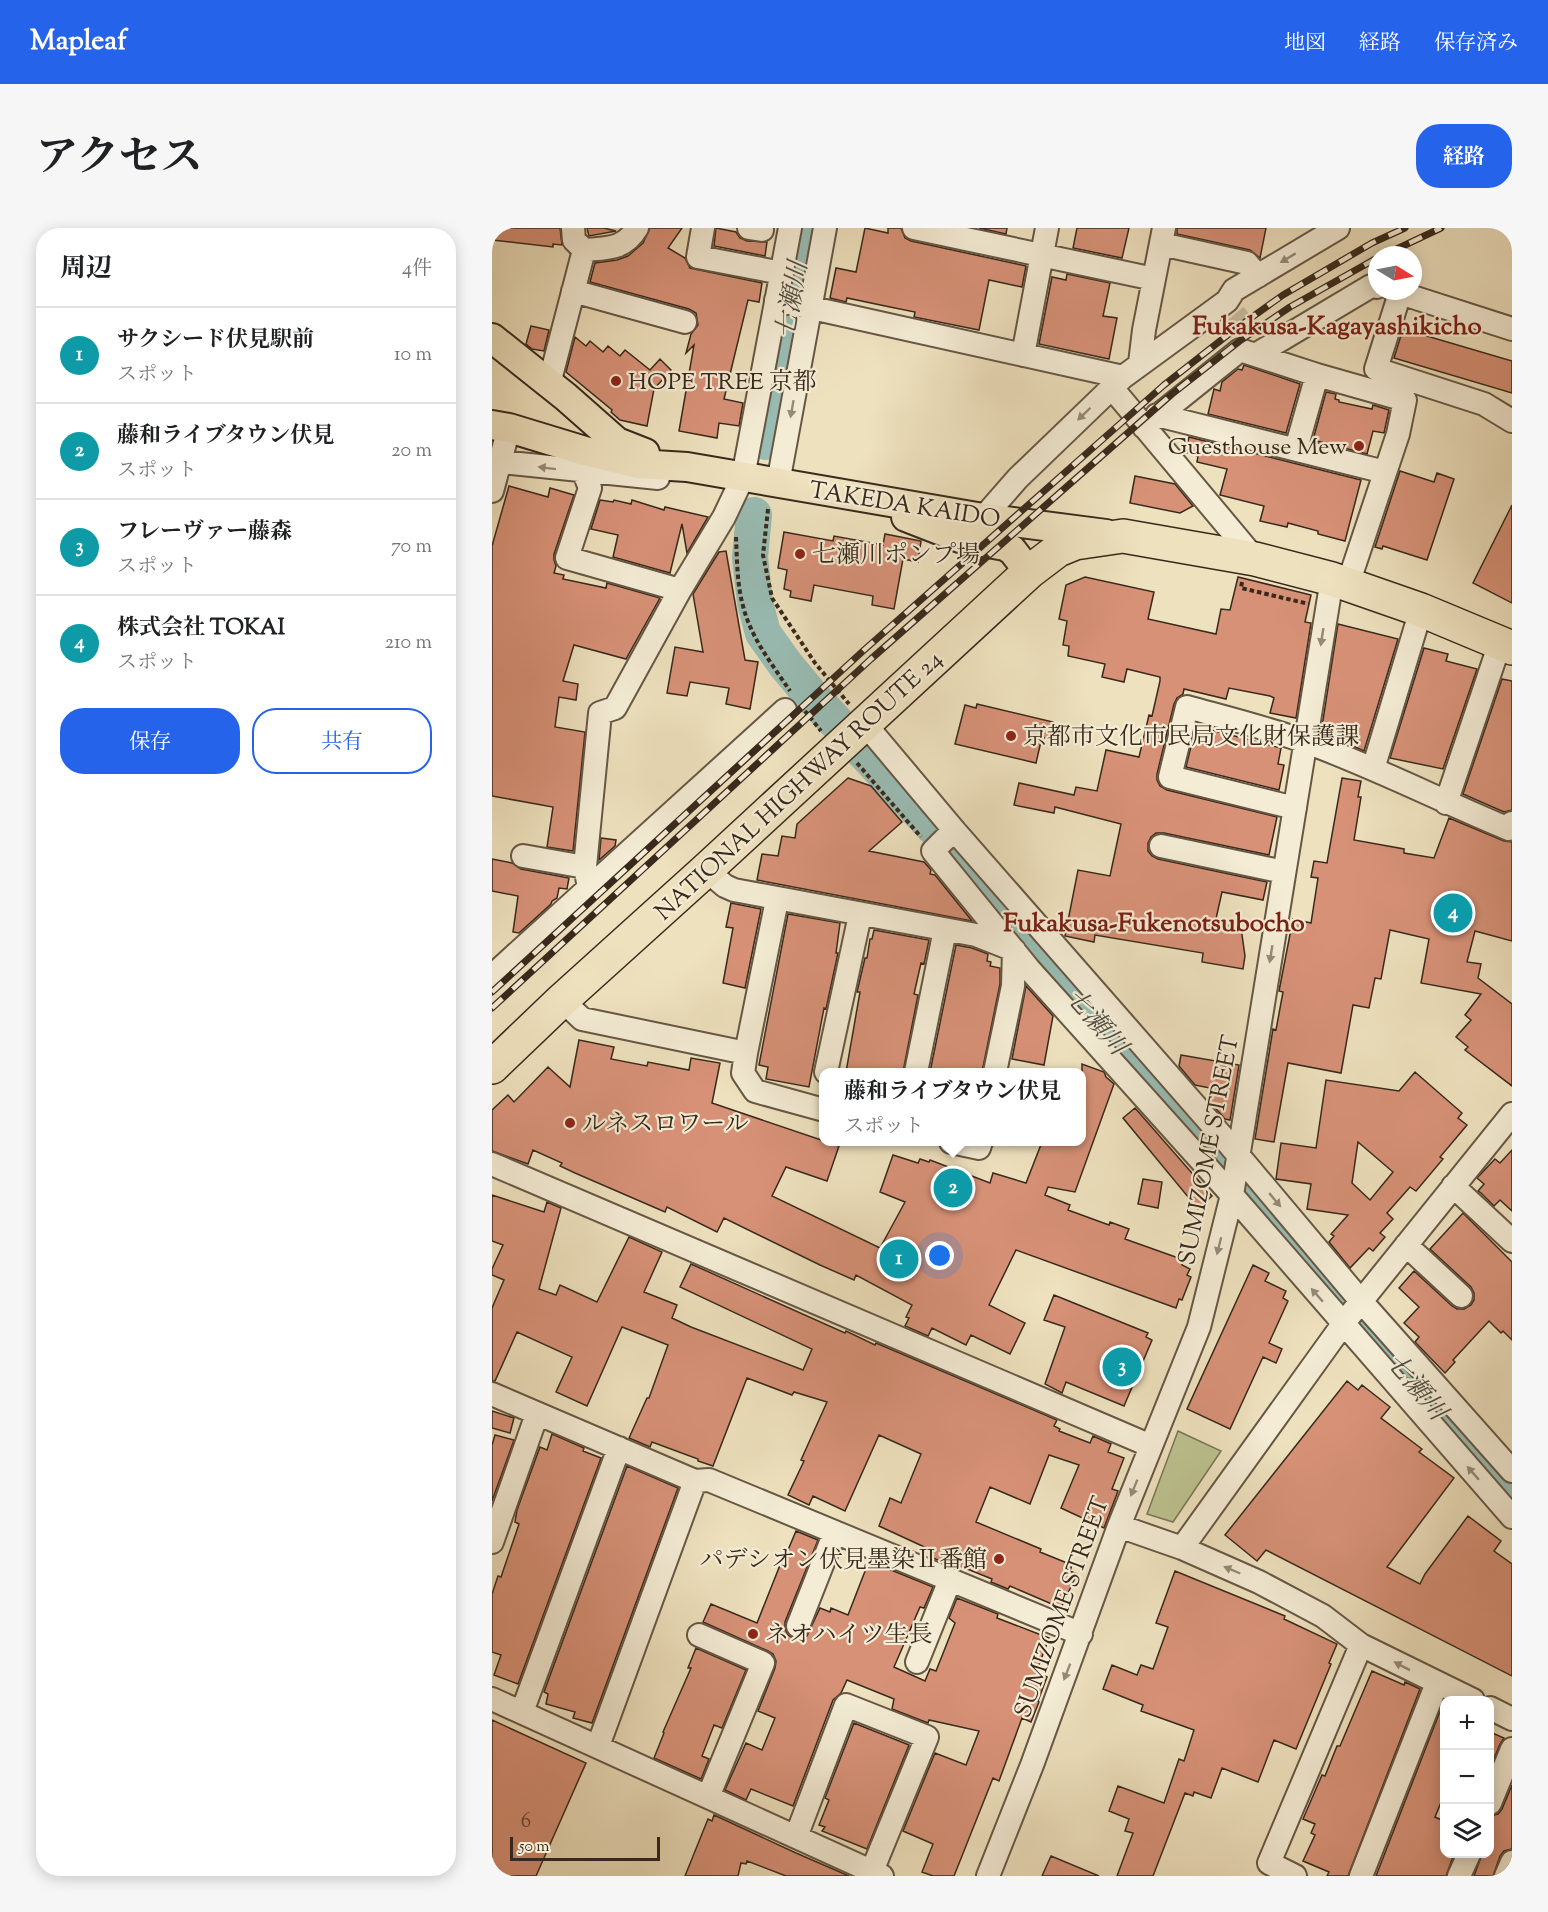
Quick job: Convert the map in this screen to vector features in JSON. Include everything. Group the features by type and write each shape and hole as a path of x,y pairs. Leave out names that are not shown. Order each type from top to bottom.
{"highway":[{"name":"NATIONAL HIGHWAY ROUTE 24","path":"492,1067 562,1000 706,870 849,732 1029,572 1059,550 1075,543 1123,536 1255,559 1340,582 1421,610 1506,646"}],"main road":[{"name":"TAKEDA KAIDO","path":"492,338 617,442 687,467"},
{"path":"579,460 587,426 580,409"},
{"name":"TAKEDA KAIDO","path":"501,426 579,460 687,467 983,518 1123,536"},
{"path":"872,499 912,520 960,538 1005,546 1012,550 1029,572"}],"street":[{"path":"573,228 574,240 584,250"},
{"path":"584,250 618,247 632,236 636,228"},
{"path":"703,228 698,257 782,273"},
{"path":"778,483 793,304 782,273 790,228"},
{"path":"587,877 600,713 615,708 680,590 724,517 743,477 793,304 825,228"},
{"path":"914,228 1154,279"},
{"path":"1023,355 1047,228"},
{"path":"983,518 1018,478 1125,376 1231,307 1234,290 1338,228"},
{"path":"1125,376 1144,330 1163,236 1247,263 1258,276"},
{"path":"549,384 584,250"},
{"path":"1151,421 1240,350 1261,345 1368,288"},
{"path":"573,291 685,321"},
{"path":"1395,300 1376,369 1484,404 1512,421"},
{"path":"1421,300 1512,330"},
{"path":"793,304 1125,376 1151,421 1255,559"},
{"path":"1261,345 1317,375 1296,449"},
{"name":"SUMIZOME STREET","path":"988,1876 1032,1765 1119,1526 1199,1327 1233,1192 1305,742 1340,582 1385,472 1398,434 1405,400 1317,375"},
{"path":"1151,421 1296,449 1385,472"},
{"path":"492,491 501,462 501,426"},
{"path":"501,462 579,460 590,488 567,558 680,590"},
{"path":"1372,769 1421,610"},
{"path":"1446,803 1506,646"},
{"path":"492,976 587,877 794,706"},
{"path":"1294,808 1170,777 1187,706 1305,742 1511,829"},
{"path":"849,732 943,840 1237,1159 1352,1312 1512,1517"},
{"path":"943,840 1014,950 1233,1192 1512,1471"},
{"path":"1161,846 1284,872"},
{"path":"523,856 587,877"},
{"path":"706,870 725,886 734,890 777,900 976,935 1014,950"},
{"path":"777,900 743,1074 755,1091 819,1108"},
{"path":"827,1068 860,915"},
{"path":"917,1068 945,930"},
{"path":"996,1068 1013,986 1014,950"},
{"path":"562,1000 582,1019 746,1053"},
{"path":"1182,1548 1352,1312 1453,1186 1510,1120"},
{"path":"492,1164 1151,1446"},
{"path":"1453,1186 1512,1240"},
{"path":"1406,1245 1461,1296"},
{"path":"492,1394 695,1481 709,1480 1081,1634"},
{"path":"492,1542 537,1414"},
{"path":"522,1712 619,1448"},
{"path":"598,1746 695,1481"},
{"path":"1119,1526 1182,1548 1259,1582 1323,1616 1361,1645 1463,1696"},
{"path":"798,1626 835,1532"},
{"path":"917,1662 950,1580"},
{"path":"699,1635 762,1663 708,1797"},
{"path":"1296,1876 1269,1863 1361,1645"},
{"path":"1361,1876 1437,1683"},
{"path":"492,1699 877,1874 927,1737 846,1705 796,1837"},
{"path":"1494,1710 1512,1719"},
{"path":"1494,1793 1512,1749"},
{"path":"1459,1876 1466,1858"},
{"path":"1506,1876 1512,1862"}],"path":[{"path":"768,509 763,555 772,598 815,663 849,732 943,840"},
{"path":"736,531 737,566 743,607 758,643 794,706 849,732"}],"green space":[{"path":"1178,1431 1221,1451 1173,1522 1147,1514"}],"building":[{"path":"492,228 560,228 562,245 553,244 553,247 492,240"},
{"path":"587,228 604,228 616,231 589,236"},
{"path":"650,228 682,228 668,248 685,258 690,268 762,283 759,302 748,300 724,399 743,403 739,426 719,423 717,438 679,431 694,345 686,353 691,334 698,325 696,313 689,309 590,282 595,263 628,256 643,243"},
{"path":"716,228 736,232 740,238 747,241 767,242 765,256 714,246"},
{"path":"865,228 888,233 888,228 901,228 905,238 911,241 1026,266 1022,287 989,280 979,330 914,317 915,312 847,298 846,302 830,298 836,268 856,272"},
{"path":"979,228 1007,228 1006,234"},
{"path":"1077,228 1129,228 1122,258 1073,248"},
{"path":"1177,228 1266,228 1260,258 1250,250 1177,234"},
{"path":"1067,274 1110,283 1103,316 1117,318 1109,359 1039,344 1052,277 1066,280"},
{"path":"531,326 549,330 544,351 532,349 526,344"},
{"path":"1403,329 1512,361 1512,393 1394,358"},
{"path":"575,337 586,346 590,341 603,352 608,346 620,356 625,350 650,370 660,359 671,370 654,389 647,426 620,420 611,412 612,410 566,372"},
{"path":"1244,365 1300,384 1286,433 1208,414 1214,389 1220,391 1222,382 1238,369 1242,370"},
{"path":"1326,392 1336,394 1335,399 1339,402 1372,409 1373,405 1389,410 1384,433 1373,431 1367,454 1313,440"},
{"path":"1189,437 1361,480 1345,541 1288,523 1287,527 1260,521 1264,506 1220,495 1227,469 1197,462 1198,456 1185,452"},
{"path":"1400,471 1434,482 1437,473 1454,479 1427,560 1383,546 1382,549 1375,547"},
{"path":"1135,476 1175,484 1193,506 1180,513 1130,503"},
{"path":"509,486 548,497 550,488 574,495 554,554 556,566 554,573 564,575 563,579 606,588 607,583 660,598 626,659 574,645 563,681 578,684 576,700 559,697 555,727 585,732 573,851 547,847 553,807 492,796 492,546"},
{"path":"600,500 631,504 632,500 664,510 665,507 708,517 687,553 682,524 670,573 613,557 618,535 591,529"},
{"path":"1512,505 1512,603 1473,583"},
{"path":"784,532 833,541 834,536 883,545 885,534 921,541 918,562 903,559 894,609 872,605 873,596 814,585 811,601 790,597 791,591 784,589 787,570 778,568"},
{"path":"726,551 745,660 758,662 750,709 726,704 729,688 690,682 687,696 667,693 675,647 703,652 693,594 719,552"},
{"path":"1085,577 1154,592 1148,619 1216,634 1221,609 1230,610 1238,577 1311,595 1305,622 1311,623 1296,718 1270,713 1274,698 1270,696 1229,688 1226,699 1184,689 1183,694 1174,704 1157,774 1160,786 1167,790 1277,817 1269,855 1164,833 1156,833 1148,843 1148,851 1158,859 1267,882 1263,900 1222,892 1215,923 1241,928 1245,956 1243,969 1202,962 1203,953 1095,935 1094,942 1065,936 1078,870 1110,876 1121,824 1055,807 1054,813 1014,805 1019,783 1074,795 1076,787 1097,791 1106,750 1139,757 1160,681 1160,677 1127,669 1124,682 1102,677 1105,664 1068,656 1069,646 1063,645 1067,621 1059,619 1066,585"},
{"path":"1338,624 1398,639 1364,751 1346,743 1347,739 1321,733"},
{"path":"1424,648 1448,654 1446,661 1477,669 1443,769 1390,758"},
{"path":"1502,679 1512,681 1512,810 1504,812 1463,794"},
{"path":"977,704 1053,722 1049,739 1042,737 1036,763 955,744 965,705 976,708"},
{"path":"1196,726 1281,748 1278,764 1284,765 1279,790 1186,767"},
{"path":"848,778 871,786 902,822 869,851 924,862 931,870 930,874 935,875 972,921 757,880 762,854 778,856 782,836 795,838 797,824"},
{"path":"1342,778 1361,781 1358,797 1361,797 1354,840 1404,849 1404,853 1434,858 1449,818 1504,841 1512,842 1512,941 1475,931 1467,962 1481,964 1478,978 1512,1004 1512,1086 1465,1050 1468,1047 1456,1037 1471,1020 1465,1015 1481,994 1421,983 1429,939 1390,930 1381,979 1375,978 1369,1008 1353,1005 1341,1073 1288,1063 1274,1142 1255,1139 1273,1029 1276,1030 1283,992 1279,991 1293,919 1311,923 1318,878 1311,877 1314,861 1327,863"},
{"path":"601,838 616,840 615,846 599,860"},
{"path":"492,859 512,863 521,869 569,878 567,889 559,888 557,898 551,904 519,933 513,932 518,896 492,891"},
{"path":"731,903 761,909 745,988 723,983 733,928 726,927"},
{"path":"788,914 840,923 836,953 838,953 826,1009 824,1008 809,1087 766,1079 768,1067 759,1065"},
{"path":"874,930 929,940 914,994 918,995 904,1068 847,1068 860,992 857,992 870,939 872,939"},
{"path":"956,945 988,954 987,961 991,962 990,966 1000,968 1000,984 983,1068 931,1068"},
{"path":"1026,986 1053,1016 1044,1065 1012,1059"},
{"path":"579,1040 614,1047 611,1059 647,1066 648,1062 689,1070 691,1058 720,1063 712,1103 819,1139 819,1146 839,1146 827,1181 786,1167 772,1196 880,1248 905,1202 880,1192 893,1155 918,1163 920,1159 929,1162 930,1160 990,1183 993,1173 1026,1183 1040,1146 1086,1146 1086,1068 1082,1068 1082,1064 1104,1072 1114,1084 1075,1192 1048,1187 1045,1195 1070,1205 1068,1210 1109,1225 1110,1222 1129,1229 1125,1239 1184,1260 1182,1265 1190,1269 1187,1275 1191,1277 1182,1300 1179,1299 1176,1308 1016,1250 989,1305 1025,1323 1010,1354 971,1335 966,1345 932,1328 928,1336 905,1326 909,1318 906,1317 912,1305 856,1275 854,1280 724,1218 717,1232 667,1207 665,1212 575,1173 560,1166 562,1163 533,1150 528,1164 492,1151 492,1110 508,1095 514,1102 548,1067 570,1087"},
{"path":"1181,1055 1239,1065 1230,1120 1225,1119 1208,1100 1210,1088 1195,1085 1179,1066"},
{"path":"1415,1072 1462,1113 1458,1118 1467,1125 1416,1191 1410,1187 1387,1213 1393,1219 1380,1233 1385,1237 1373,1251 1369,1248 1350,1268 1329,1242 1334,1236 1331,1234 1348,1215 1307,1209 1311,1184 1276,1179 1281,1143 1316,1148 1326,1080 1399,1091","holes":["1358,1142 1393,1172 1370,1200 1352,1183"]},
{"path":"1135,1108 1212,1196 1198,1209 1123,1118"},
{"path":"1512,1150 1512,1211 1500,1200 1494,1206 1478,1191 1484,1184 1477,1178 1495,1159 1500,1163"},
{"path":"1143,1179 1162,1182 1158,1208 1138,1204"},
{"path":"492,1195 544,1212 547,1202 561,1208 539,1289 556,1295 560,1285 597,1302 629,1237 662,1252 644,1292 677,1305 672,1318 691,1327 803,1370 812,1349 680,1287 691,1264 845,1333 846,1331 875,1345 876,1343 1057,1420 1054,1426 1060,1429 1059,1431 1090,1443 1093,1436 1111,1444 1108,1452 1124,1458 1112,1489 1118,1491 1104,1528 1061,1508 1079,1465 1049,1455 1030,1504 990,1487 976,1522 1041,1549 1040,1552 1072,1565 1070,1571 1077,1574 1061,1608 1010,1586 1008,1589 991,1582 992,1579 950,1562 949,1565 931,1557 933,1551 879,1526 890,1498 901,1503 921,1454 879,1435 845,1511 813,1496 809,1505 788,1495 827,1402 794,1392 792,1395 747,1378 713,1466 652,1442 650,1447 629,1438 649,1398 668,1345 622,1327 587,1406 556,1392 572,1357 517,1332 495,1381 492,1381 492,1308 504,1280 492,1275 492,1269 503,1245 492,1241"},
{"path":"1463,1213 1512,1262 1512,1340 1489,1321 1453,1360 1455,1362 1445,1373 1415,1342 1419,1337 1404,1323 1419,1307 1399,1288 1414,1271 1457,1309 1464,1309 1471,1305 1474,1293 1471,1287 1430,1249"},
{"path":"1253,1265 1269,1273 1265,1281 1286,1291 1283,1298 1288,1301 1269,1343 1282,1349 1276,1363 1263,1357 1230,1429 1187,1409"},
{"path":"1054,1295 1148,1333 1146,1337 1152,1340 1124,1406 1066,1382 1062,1393 1045,1384 1065,1327 1044,1320"},
{"path":"1347,1381 1358,1390 1362,1385 1390,1407 1381,1418 1422,1449 1419,1452 1454,1478 1387,1567 1420,1584 1468,1516 1501,1541 1494,1551 1512,1564 1512,1676 1266,1550 1257,1561 1225,1535"},
{"path":"492,1411 514,1418 510,1433 492,1428"},
{"path":"552,1434 601,1458 518,1684 494,1675 501,1655 492,1652 492,1594 498,1576 501,1577 519,1524 515,1522 517,1510 540,1447 547,1450"},
{"path":"495,1435 514,1440 492,1501 492,1445"},
{"path":"627,1466 678,1488 592,1723 573,1718 575,1712 546,1704 548,1694 544,1692"},
{"path":"796,1531 818,1540 785,1622 788,1635 793,1638 799,1639 807,1636 820,1608 830,1612 831,1608 848,1615 869,1561 933,1587 924,1608 920,1607 894,1667 925,1681 930,1669 936,1671 955,1623 949,1618 957,1598 998,1614 997,1618 1049,1638 1036,1673 1047,1677 1039,1702 1031,1722 1022,1718 999,1781 993,1778 954,1876 933,1876 922,1872 933,1844 903,1831 935,1753 966,1765 979,1731 929,1720 928,1723 892,1709 894,1699 847,1680 841,1693 833,1700 793,1806 751,1789 746,1800 725,1790 746,1743 762,1750 775,1718 758,1711 776,1661 773,1654 768,1651 703,1622 711,1604 757,1623"},
{"path":"1175,1571 1285,1616 1284,1619 1337,1644 1296,1749 1274,1740 1258,1782 1222,1768 1211,1798 1194,1792 1193,1796 1185,1793 1153,1876 1117,1876 1133,1833 1125,1831 1129,1819 1109,1811 1118,1786 1164,1803 1179,1759 1184,1761 1194,1730 1141,1711 1143,1705 1103,1689 1112,1665 1137,1675 1141,1665 1153,1669 1168,1627 1156,1623"},
{"path":"696,1648 746,1670 722,1728 714,1725 702,1756 709,1759 701,1779 654,1758 691,1668 688,1668"},
{"path":"1372,1671 1404,1685 1405,1682 1420,1689 1348,1876 1327,1876 1329,1872 1303,1861 1315,1835 1311,1833 1315,1824 1303,1819 1322,1775 1325,1776 1337,1746 1340,1746"},
{"path":"1440,1711 1440,1805 1435,1817 1440,1819 1440,1858 1453,1858 1446,1876 1376,1876"},
{"path":"492,1720 586,1763 536,1876 492,1876"},
{"path":"854,1723 909,1745 867,1849 822,1831 825,1827 819,1825 829,1800 825,1798"},
{"path":"1494,1734 1504,1738 1494,1758"},
{"path":"1512,1785 1512,1849 1504,1851 1500,1856 1493,1876 1474,1876 1481,1858 1494,1858 1494,1815 1502,1809"},
{"path":"714,1815 849,1876 786,1876 747,1861 746,1864 741,1863 738,1876 685,1876 708,1819 712,1821"},
{"path":"1051,1856 1099,1876 1042,1876"}],"waterway":[{"name":"七瀬川","path":"766,442 803,228"},
{"name":"七瀬川","path":"754,515 750,557 755,603 763,633 785,664 809,693 951,846 995,902 1007,912 1052,964 1064,984 1181,1115 1197,1141 1211,1149 1294,1240 1430,1405 1512,1498"}],"tunnel":[{"path":"1235,314 1253,336"}],"railway":[{"path":"492,992 863,651 1164,385 1283,295 1372,243 1405,228"},
{"path":"1403,246 1441,228"},
{"path":"492,1008 871,659 1172,394 1241,340 1290,307 1368,263"}],"place":[{"name":"HOPE TREE 京都","path":"616,381"},
{"name":"Guesthouse Mew","path":"1359,446"},
{"name":"七瀬川ポンプ場","path":"800,554"},
{"name":"京都市文化市民局文化財保護課","path":"1011,736"},
{"name":"株式会社 TOKAI","path":"1453,913"},
{"name":"ルネスロワール","path":"570,1123"},
{"name":"藤和ライブタウン伏見","path":"953,1188"},
{"name":"サクシード伏見駅前","path":"899,1259"},
{"name":"フレーヴァー藤森","path":"1122,1367"},
{"name":"パデシオン伏見墨染Ⅱ番館","path":"999,1559"},
{"name":"ネオハイツ生長","path":"753,1634"}],"district":[{"name":"Fukakusa-Kagayashikicho","path":"1337,325"},
{"name":"Fukakusa-Fukenotsubocho","path":"1154,922"}]}
